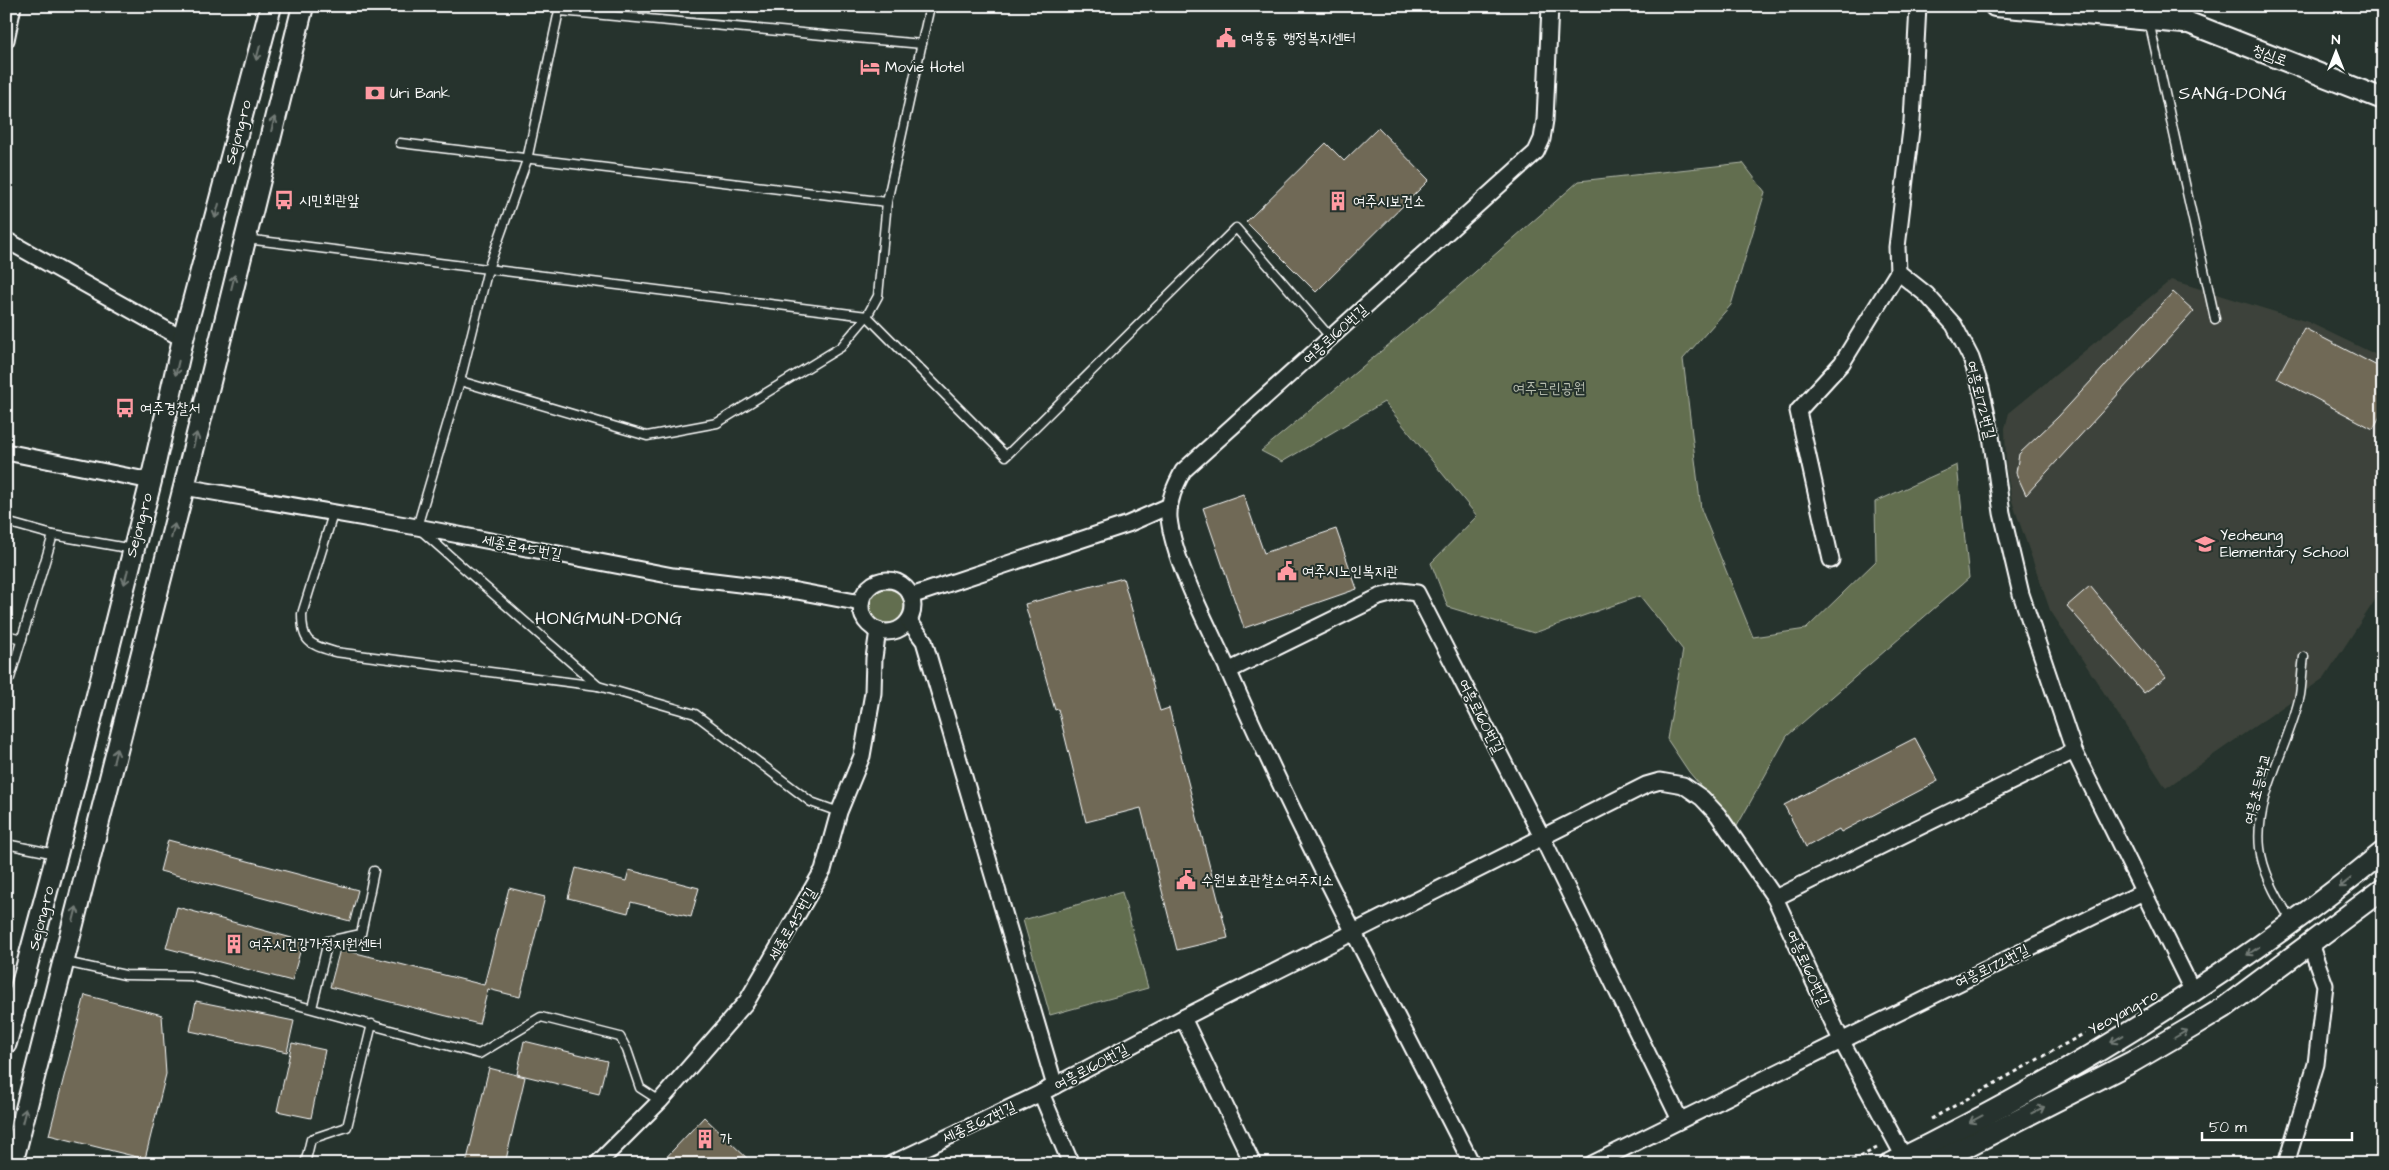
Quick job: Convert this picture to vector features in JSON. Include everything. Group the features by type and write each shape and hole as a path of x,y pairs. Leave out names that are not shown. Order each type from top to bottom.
{"street":[{"path":"6,40 13,6"},
{"name":"Sejong-ro","path":"8,1031 32,953 151,482 183,339 271,6"},
{"path":"12,1164 184,488 303,6"},
{"name":"여흥로160번길","path":"1472,1164 1259,742 1186,574 1175,541 1169,506 1175,486 1183,472 1536,152 1542,139 1545,120 1550,6"},
{"path":"1831,560 1798,411 1842,363 1898,272 1897,246 1912,121 1918,6"},
{"path":"1995,6 2154,14"},
{"name":"청심로","path":"2154,14 2189,23 2383,99"},
{"path":"6,240 183,339"},
{"name":"여흥로172번길","path":"1898,272 1927,295 1954,325 1971,358 1988,421 2002,514 2025,609 2074,751 2193,992"},
{"path":"6,452 184,488"},
{"name":"세종로45번길","path":"184,488 417,527 673,576 797,591 861,603"},
{"path":"912,596 1128,524 1169,506"},
{"path":"885,580 901,584 912,596 914,605 909,621 896,631 878,630 865,620 861,603 869,587 885,580"},
{"name":"여흥로160번길","path":"1228,671 1379,597 1401,591 1417,593 1542,837 1680,1120"},
{"path":"909,621 924,641 1055,1086"},
{"name":"세종로45번길","path":"597,1164 660,1101 747,1001 823,870 839,812 862,756 873,693 874,658 878,630"},
{"path":"1775,898 2074,751"},
{"name":"여흥로160번길","path":"1071,1164 1041,1093 1183,1018 1355,931 1646,785 1660,781 1683,785 1702,798 1718,814 1775,898 1841,1040 1894,1139 1897,1160"},
{"name":"Yeoyang-ro","path":"1897,1160 2043,1082 2193,992 2293,923 2383,852"},
{"path":"1932,1164 2132,1062 2192,1027 2224,1007 2383,889"},
{"name":"여흥로172번길","path":"1841,1040 2143,892"},
{"path":"2286,1164 2316,1064 2325,985 2310,944 2293,923"},
{"path":"32,953 63,961"},
{"path":"1183,1018 1253,1164"},
{"path":"1592,1164 1841,1040"},
{"name":"세종로67번길","path":"891,1164 1041,1093"}],"lane":[{"path":"460,381 648,436 716,423 841,347 867,316 878,296 887,202 930,6"},
{"path":"598,686 417,527 460,381 488,269 527,160 560,9 922,44"},
{"path":"2154,14 2215,319"},
{"path":"400,143 527,160 887,202"},
{"path":"244,239 867,316 1006,456 1236,228 1331,338"},
{"path":"333,514 302,614 302,631 311,644 335,652 598,686 696,714 811,802 839,812"},
{"path":"6,522 53,534 133,548"},
{"path":"6,682 10,678 53,534"},
{"path":"6,636 22,639"},
{"name":"여흥초등학교","path":"2293,923 2275,892 2264,867 2260,848 2260,828 2264,806 2300,695 2304,657"},
{"path":"6,844 57,854"},
{"path":"312,1008 328,941 361,934 374,871"},
{"path":"63,961 125,975 190,976 479,1054 541,1017 620,1037 628,1050 640,1088 660,1101"},
{"path":"305,1164 311,1138 347,1126 372,1024"}],"path":[{"name":"Yeoyang-ro","path":"1928,1120 2091,1030"},
{"path":"1845,1164 1894,1139"}],"shaded area":[{"name":"Yeoheung Elementary School","path":"2171,280 2308,322 2383,358 2383,588 2324,678 2166,788 2050,610 2012,501 2006,467 2005,428 2009,413"}],"green space":[{"name":"여주근린공원","path":"1743,163 1765,192 1731,305 1683,359 1701,509 1753,637 1806,629 1876,561 1875,502 1957,465 1969,578 1787,736 1736,828 1689,772 1667,739 1683,650 1640,596 1534,633 1448,607 1431,563 1477,516 1384,402 1282,462 1261,451 1451,293 1579,181"},
{"path":"887,589 899,594 904,606 899,618 887,623 875,618 870,606 875,594"},
{"path":"1122,892 1148,988 1050,1015 1023,920"}],"building":[{"name":"여주시보건소","path":"1378,128 1429,180 1316,292 1246,222 1326,143 1344,161"},
{"path":"2173,292 2194,311 2026,495 2016,473 2019,454 2058,417"},
{"path":"2304,328 2383,369 2383,411 2373,429 2277,378"},
{"name":"여주시노인복지관","path":"1243,494 1264,553 1336,529 1357,589 1244,628 1203,508"},
{"path":"1123,578 1160,711 1169,708 1228,938 1177,950 1141,808 1086,822 1058,709 1055,710 1025,604"},
{"path":"2090,586 2166,677 2144,693 2067,606"},
{"path":"1915,738 1938,781 1841,832 1839,829 1806,847 1784,805"},
{"path":"168,840 358,890 350,921 160,871"},
{"path":"576,868 626,881 629,870 699,888 691,917 631,902 628,913 568,898"},
{"path":"509,888 545,897 520,997 488,989 479,1024 330,987 340,949 484,985"},
{"name":"여주시건강가정지원센터","path":"177,907 303,941 292,981 166,948"},
{"path":"85,995 162,1015 166,1074 145,1159 49,1135"},
{"path":"196,1001 294,1021 287,1052 190,1031"},
{"path":"524,1041 607,1061 599,1094 517,1074"},
{"path":"292,1043 325,1050 311,1118 277,1111"},
{"path":"489,1068 525,1077 505,1164 466,1164"},
{"name":"가","path":"704,1117 753,1164 660,1164"}],"place":[{"name":"여흥동 행정복지센터","path":"1226,38"},
{"name":"Movie Hotel","path":"870,67"},
{"name":"Uri Bank","path":"375,93"},
{"name":"시민회관앞","path":"284,200"},
{"name":"여주시보건소","path":"1338,201"},
{"name":"여주경찰서","path":"125,408"},
{"name":"Yeoheung Elementary School","path":"2205,544"},
{"name":"여주시노인복지관","path":"1287,571"},
{"name":"수원보호관찰소여주지소","path":"1186,880"},
{"name":"여주시건강가정지원센터","path":"234,944"},
{"name":"가","path":"705,1139"}],"district":[{"name":"SANG-DONG","path":"2233,93"},
{"name":"HONGMUN-DONG","path":"609,618"}]}
